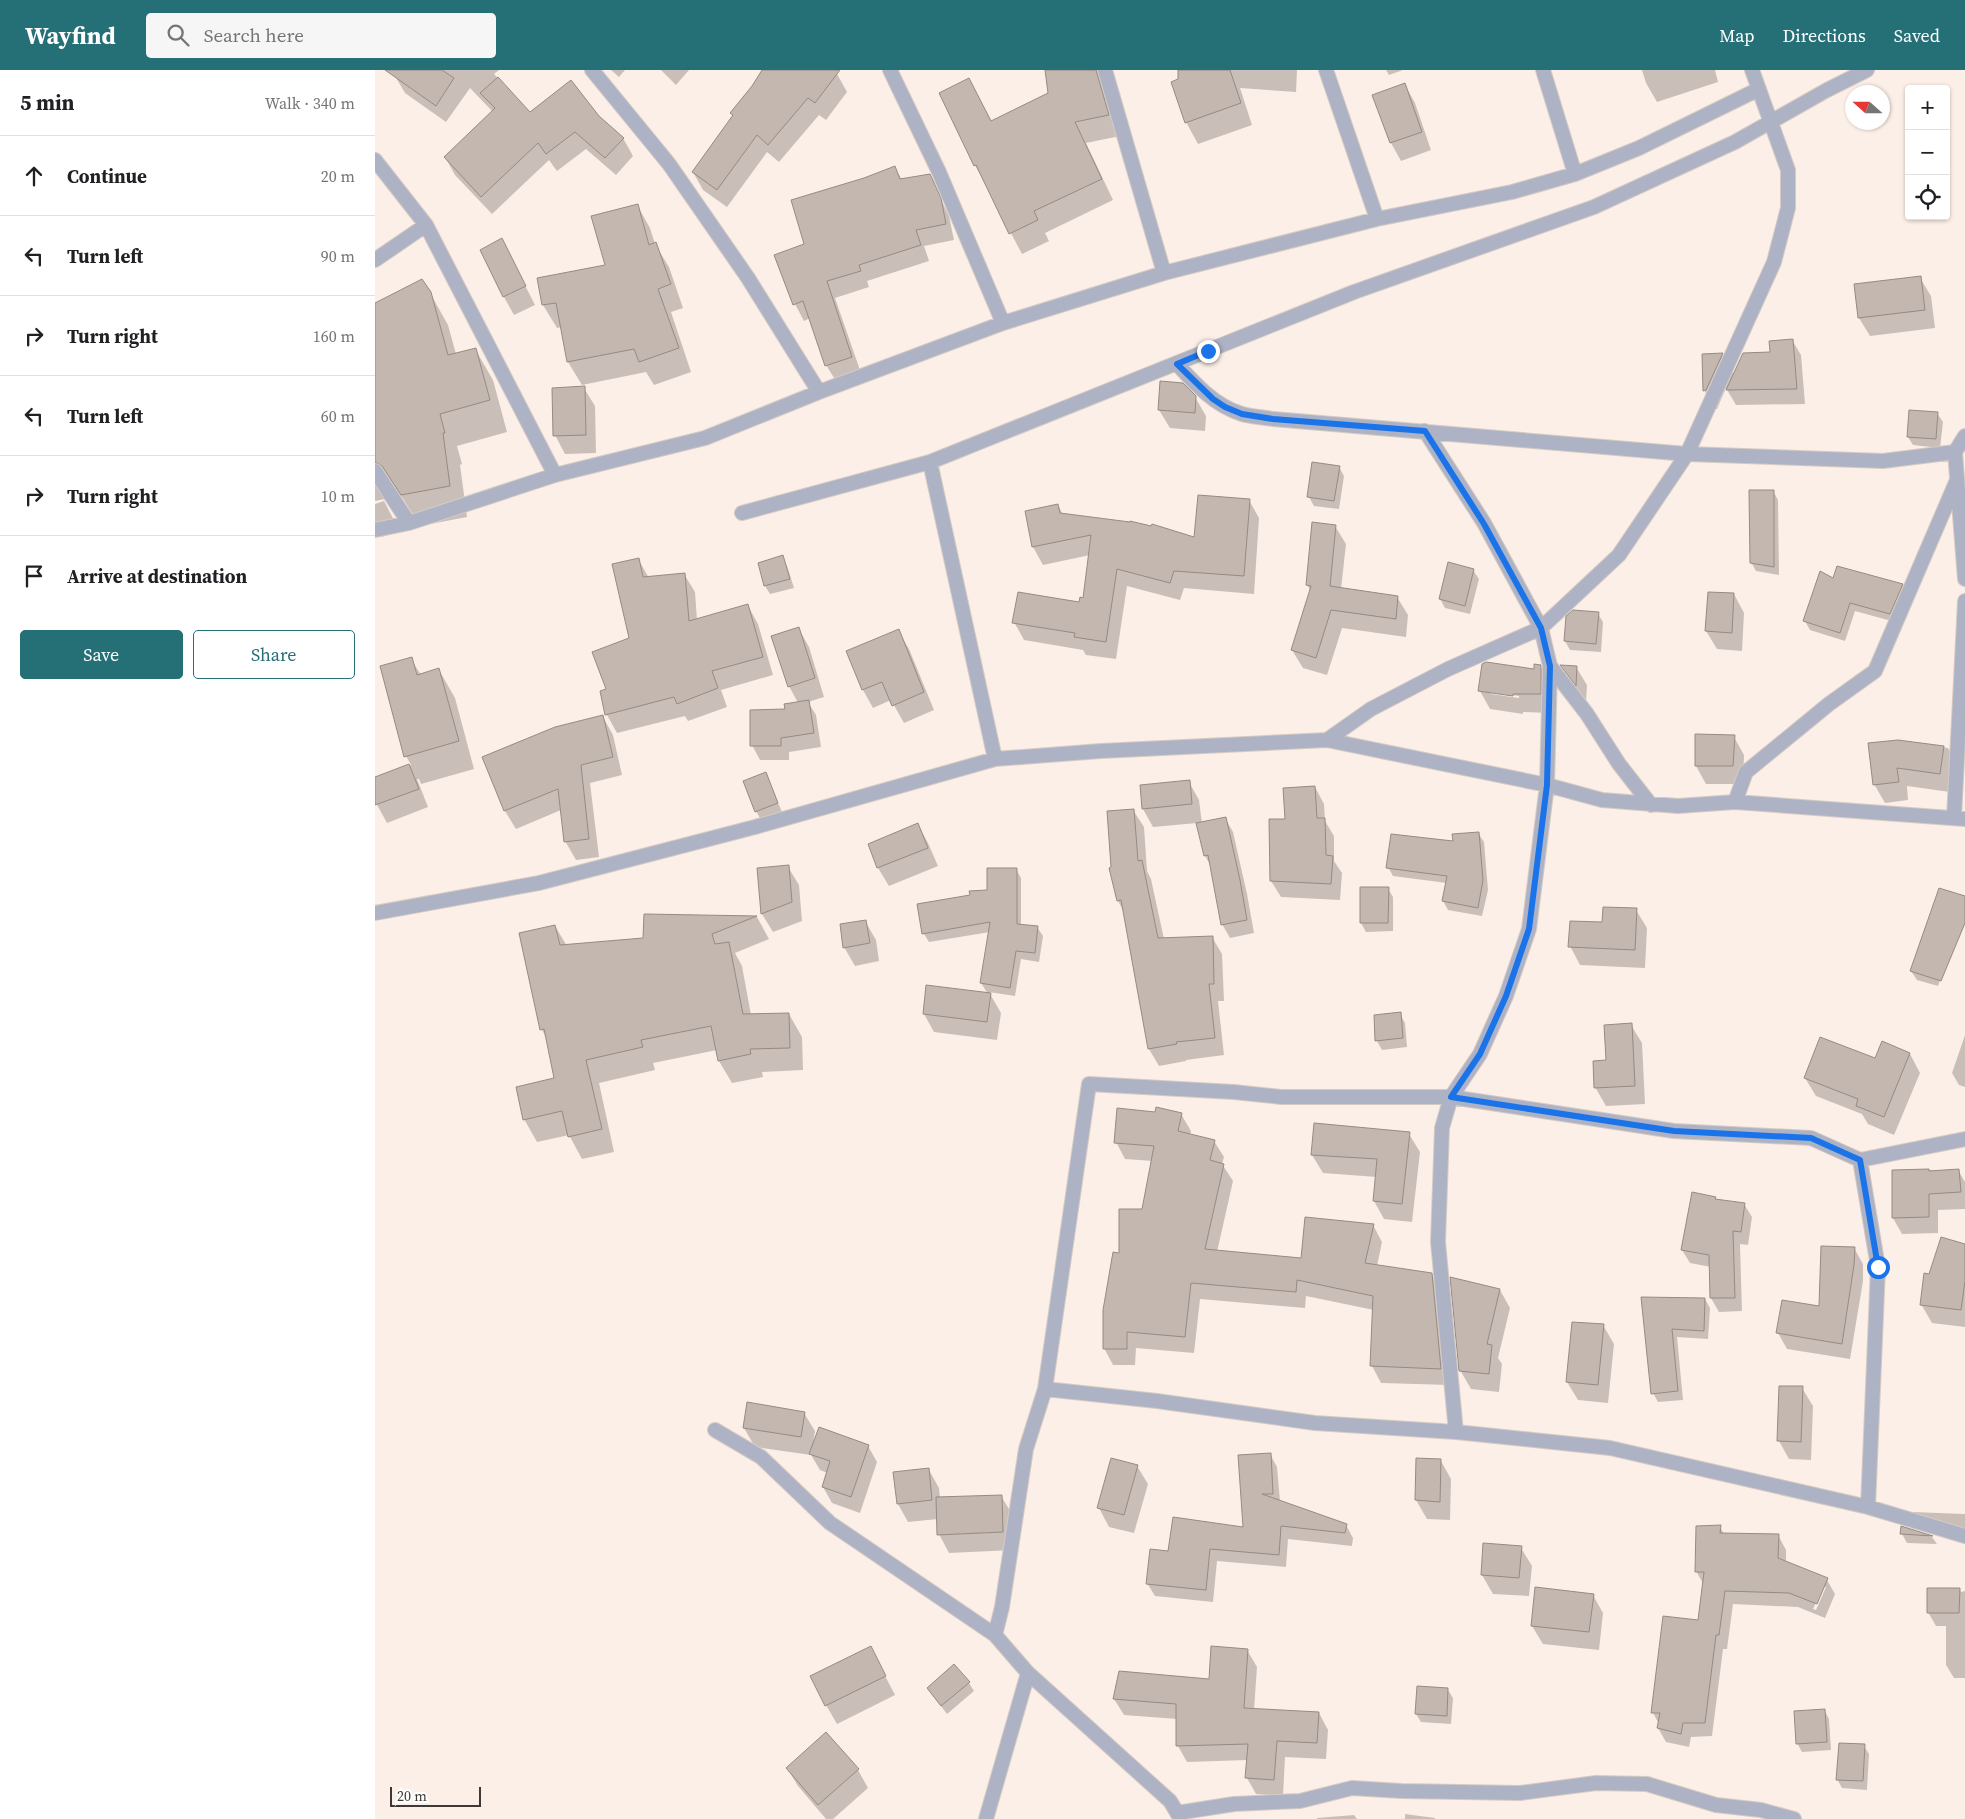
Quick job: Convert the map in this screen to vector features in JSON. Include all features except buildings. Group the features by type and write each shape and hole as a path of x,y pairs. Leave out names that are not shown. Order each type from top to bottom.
{"street":[{"path":"592,70 674,172 748,278 819,392"},
{"path":"890,70 939,172 1003,323"},
{"path":"1105,70 1164,273"},
{"path":"1326,70 1377,218"},
{"path":"1543,70 1575,174"},
{"path":"1327,740 1371,709 1448,669 1541,628 1619,555 1687,454 1774,262 1788,208 1787,170 1752,70"},
{"path":"742,513 930,462 1353,292 1594,207 1735,142 1827,90 1867,70"},
{"path":"375,530 409,523 555,475 705,438 819,392 1003,323 1164,273 1377,218 1512,192 1575,174 1639,148 1759,89"},
{"path":"375,160 426,226 555,475"},
{"path":"375,260 426,226"},
{"path":"1177,364 1213,399 1225,407 1242,414 1273,419 1687,454 1883,461 1955,452"},
{"path":"1425,431 1484,524 1541,628 1550,666 1547,785 1529,929 1506,996 1480,1054 1451,1097 1442,1128 1438,1242 1456,1432"},
{"path":"1965,436 1955,452 1965,579"},
{"path":"930,462 995,759"},
{"path":"375,471 409,523"},
{"path":"1735,802 1746,772 1829,704 1875,671 1957,480"},
{"path":"375,913 539,883 755,827 995,759 1101,751 1327,740 1547,785 1602,800 1678,806 1735,802 1959,819 1965,601"},
{"path":"1550,666 1587,714 1619,764 1651,805"},
{"path":"995,1635 1002,1607 1026,1449 1045,1389 1089,1084 1234,1092 1281,1097 1451,1097 1674,1131 1811,1138 1860,1160 1965,1139"},
{"path":"1860,1160 1878,1267 1869,1507"},
{"path":"1045,1389 1157,1401 1315,1423 1456,1432 1609,1448 1869,1507 1965,1536"},
{"path":"715,1430 761,1457 830,1523 995,1635 1028,1673 1170,1800 1179,1816 1234,1804 1300,1801 1352,1788 1520,1794 1596,1783 1647,1784 1716,1805 1761,1810 1793,1819"},
{"path":"986,1819 1028,1673"}],"route":[{"path":"1208,351 1177,364 1213,399 1225,407 1242,414 1273,419 1425,431 1437,447 1484,524 1541,628 1550,666 1547,785 1529,929 1506,996 1480,1054 1451,1097 1674,1131 1811,1138 1860,1160 1878,1267"}]}
